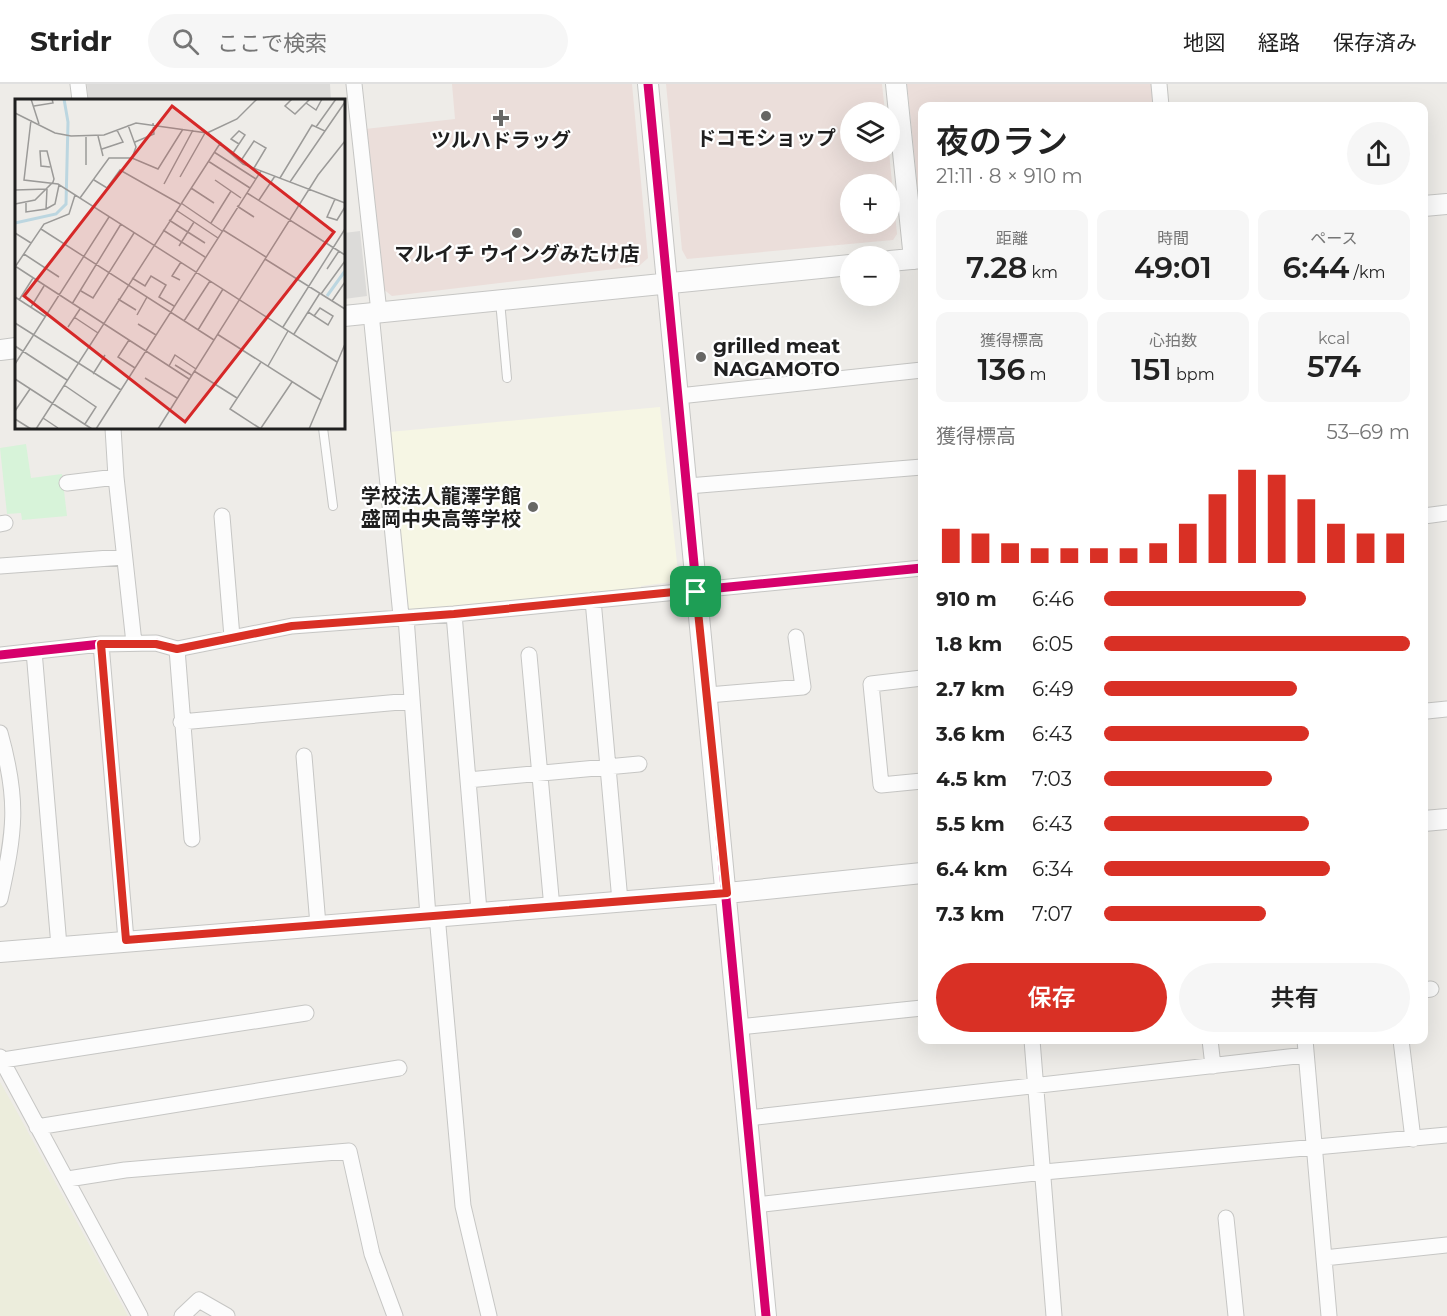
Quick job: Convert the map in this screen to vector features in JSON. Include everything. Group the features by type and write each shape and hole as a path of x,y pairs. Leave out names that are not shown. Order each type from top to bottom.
{"street":[{"path":"78,84 80,99"},
{"path":"354,84 411,701 463,1206 489,1316"},
{"path":"648,84 766,1316"},
{"path":"896,84 918,258 900,260"},
{"path":"1158,84 1160,102"},
{"path":"1428,206 1447,204"},
{"path":"345,316 666,281 840,266"},
{"path":"0,350 15,348"},
{"path":"679,396 918,370"},
{"path":"113,429 134,643"},
{"path":"688,486 918,467"},
{"path":"67,483 116,477"},
{"path":"1428,515 1447,513"},
{"path":"222,516 232,637"},
{"path":"0,566 124,557"},
{"path":"0,654 134,643 156,644 177,649 292,626 696,592 918,568"},
{"path":"594,600 620,901"},
{"path":"454,614 479,911"},
{"path":"708,695 803,687 796,637"},
{"path":"101,644 126,940"},
{"path":"177,649 192,839"},
{"path":"34,651 59,946"},
{"path":"529,655 538,774 552,908"},
{"path":"918,678 871,684 882,785 918,781"},
{"path":"181,722 411,701"},
{"path":"1428,711 1447,709"},
{"path":"0,733 6,788 14,825 5,852 0,899"},
{"path":"304,756 318,926"},
{"path":"468,780 639,764"},
{"path":"1428,821 1447,819"},
{"path":"0,952 479,911 552,908 918,873"},
{"path":"739,1027 918,1008"},
{"path":"140,1316 1,1058 306,1013"},
{"path":"1032,1044 1054,1316"},
{"path":"1210,1044 1213,1066"},
{"path":"1401,1044 1413,1139"},
{"path":"748,1118 1213,1066 1305,1047 1316,1148 1329,1316"},
{"path":"37,1127 399,1068"},
{"path":"756,1205 1044,1172 1447,1135"},
{"path":"68,1179 125,1170 349,1151 372,1254 392,1315"},
{"path":"1226,1218 1236,1316"},
{"path":"1324,1258 1447,1245"},
{"path":"182,1316 199,1300 227,1316"}],"lane":[{"path":"500,299 507,378"},
{"path":"323,429 333,506"}],"shaded area":[{"path":"87,84 330,84 331,99 88,99"},
{"path":"452,84 632,84 648,258 639,266 392,296 383,289 365,129 455,119"},
{"path":"666,84 882,84 884,102 840,102 840,162 890,162 891,174 840,174 840,234 897,234 893,240 687,259 682,250"},
{"path":"907,84 1152,84 1154,102 918,102 918,189"},
{"path":"360,231 367,296 345,299 345,233"},
{"name":"学校法人龍澤学館 盛岡中央高等学校","path":"660,407 679,581 641,586 641,589 414,613 404,604 389,432"},
{"path":"0,1082 16,1110 128,1316 0,1316"}],"green space":[{"path":"26,444 31,478 62,474 67,516 22,520 21,513 7,514 0,448"}],"cycle path":[{"path":"648,84 766,1316"},
{"path":"0,655 101,644 156,643 177,649 292,626 454,614 918,568"}],"place":[{"name":"ドコモショップ","path":"766,116"},
{"name":"ツルハドラッグ","path":"501,118"},
{"name":"マルイチ ウイングみたけ店","path":"517,233"},
{"name":"grilled meat NAGAMOTO","path":"701,357"},
{"name":"学校法人龍澤学館 盛岡中央高等学校","path":"533,507"}],"route":[{"path":"684,591 696,592 727,893 126,940 101,644 156,644 177,649 292,626 401,616 454,614 684,591"}]}
